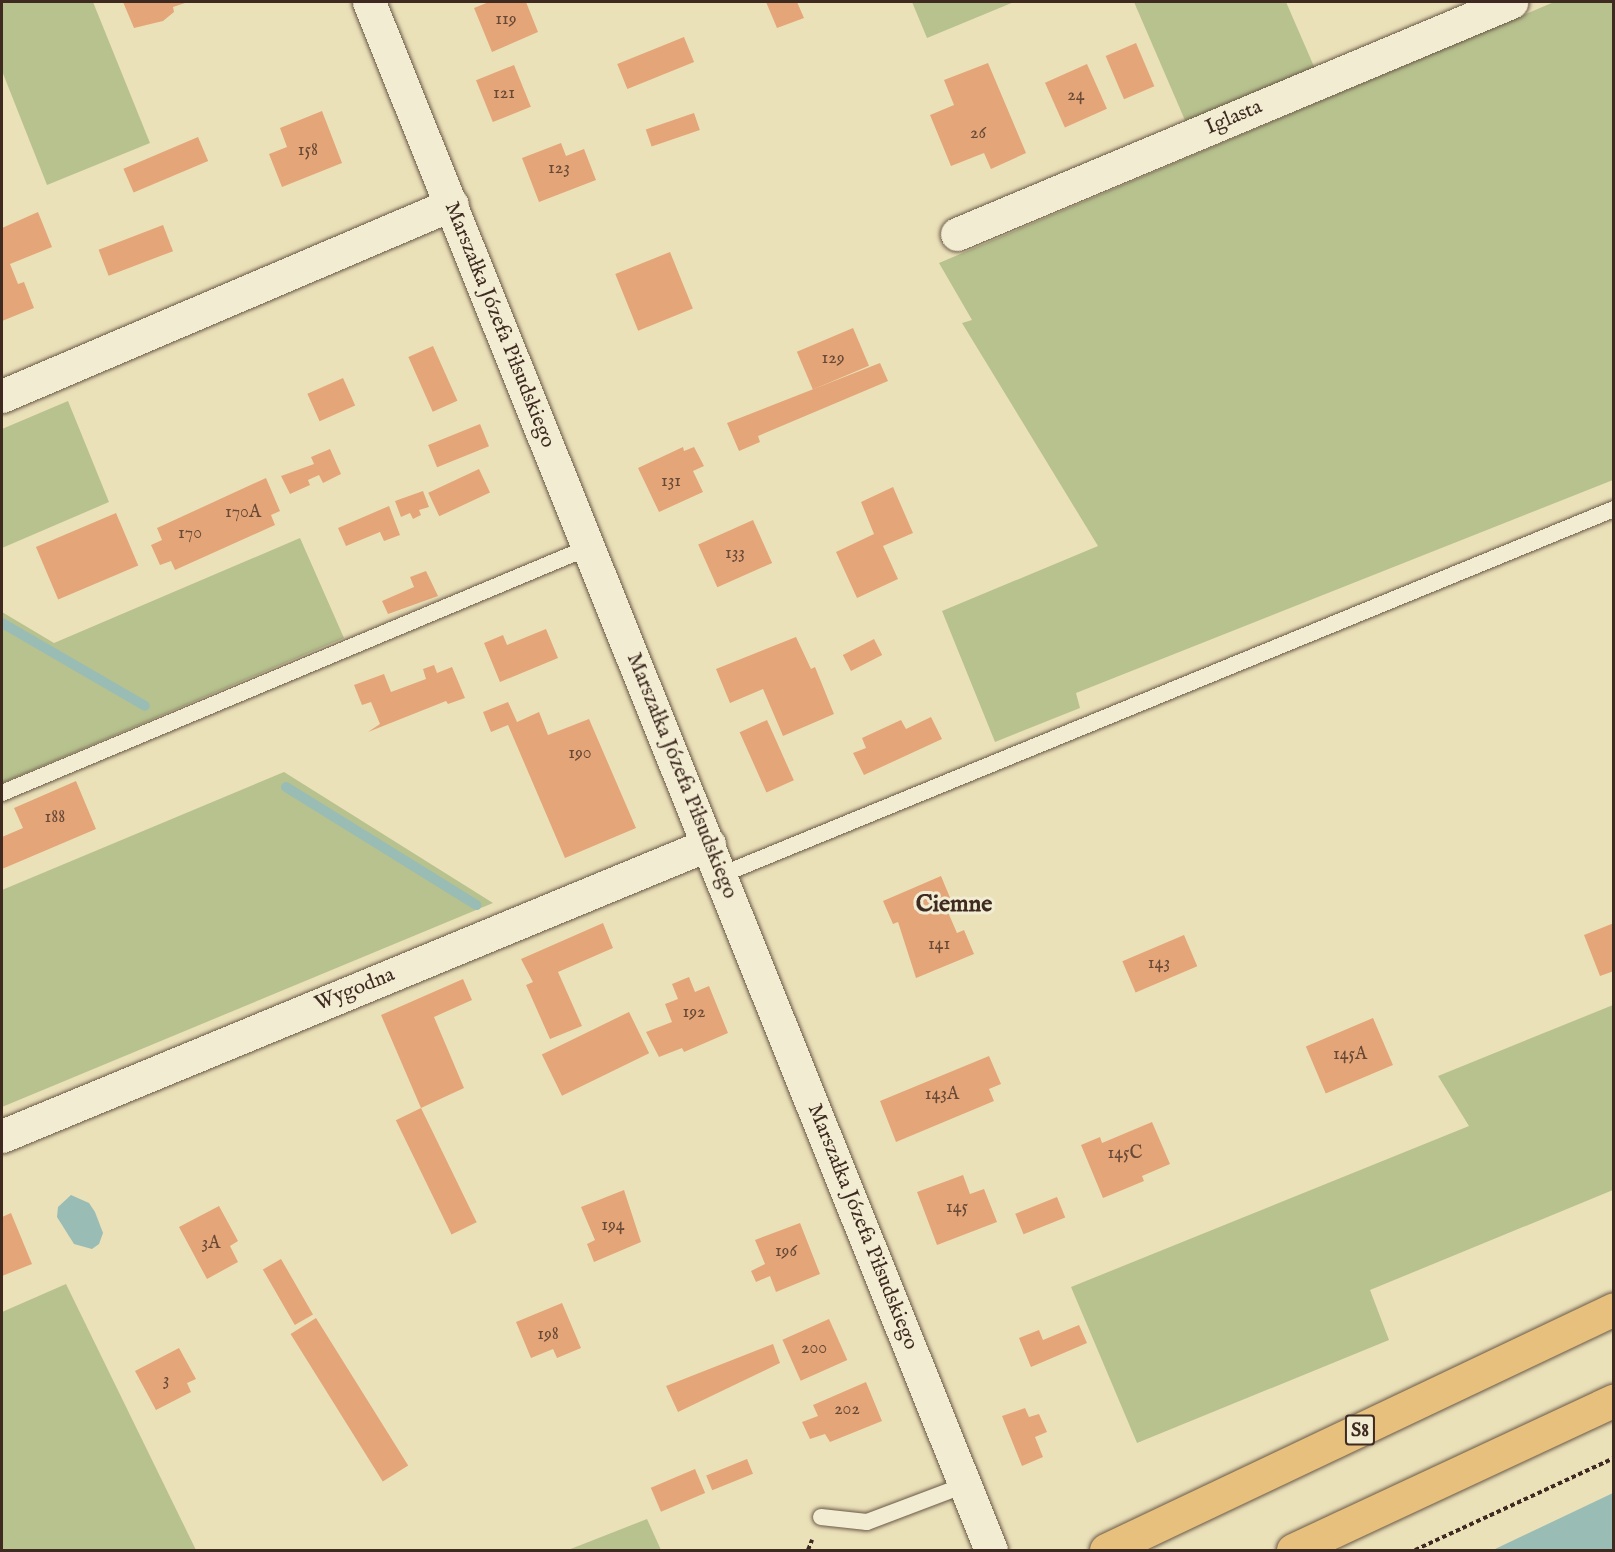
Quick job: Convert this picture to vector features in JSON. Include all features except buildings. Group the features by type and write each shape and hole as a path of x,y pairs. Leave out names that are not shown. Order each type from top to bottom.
{"highway":[{"name":"S8","path":"1106,1551 1614,1310"},
{"path":"1293,1551 1614,1401"}],"street":[{"name":"Marszałka Józefa Piłsudskiego","path":"369,2 992,1551"},
{"name":"Iglasta","path":"957,234 1510,2"},
{"path":"2,396 452,204"},
{"name":"Wygodna","path":"2,1136 709,844"}],"lane":[{"path":"722,875 1614,509"},
{"path":"2,793 587,548"},
{"path":"821,1517 867,1522 965,1485"}],"path":[{"path":"1415,1551 1614,1458"}],"green space":[{"path":"2,2 93,2 150,143 47,185 2,71"},
{"path":"912,2 1014,2 927,38"},
{"path":"1134,2 1286,2 1316,71 1187,125"},
{"path":"1554,2 1613,2 1613,480 1076,693 1080,708 995,742 942,611 1098,546 962,323 972,320 939,263"},
{"path":"68,401 109,502 2,548 2,429"},
{"path":"300,538 344,638 2,783 2,612 54,643"},
{"path":"284,772 493,903 2,1107 2,890"},
{"path":"1613,1005 1613,1190 1370,1290 1389,1340 1137,1443 1071,1287 1469,1126 1438,1076"},
{"path":"66,1284 196,1550 2,1550 2,1312"},
{"path":"647,1519 661,1550 568,1550"}],"water":[{"path":"71,1195 89,1203 95,1212 103,1233 99,1244 92,1249 74,1244 57,1217 58,1207"},
{"path":"1613,1493 1613,1550 1493,1550"}],"waterway":[{"path":"2,623 145,706"},
{"path":"286,787 476,905"}],"district":[{"name":"Ciemne","path":"954,905"}]}
